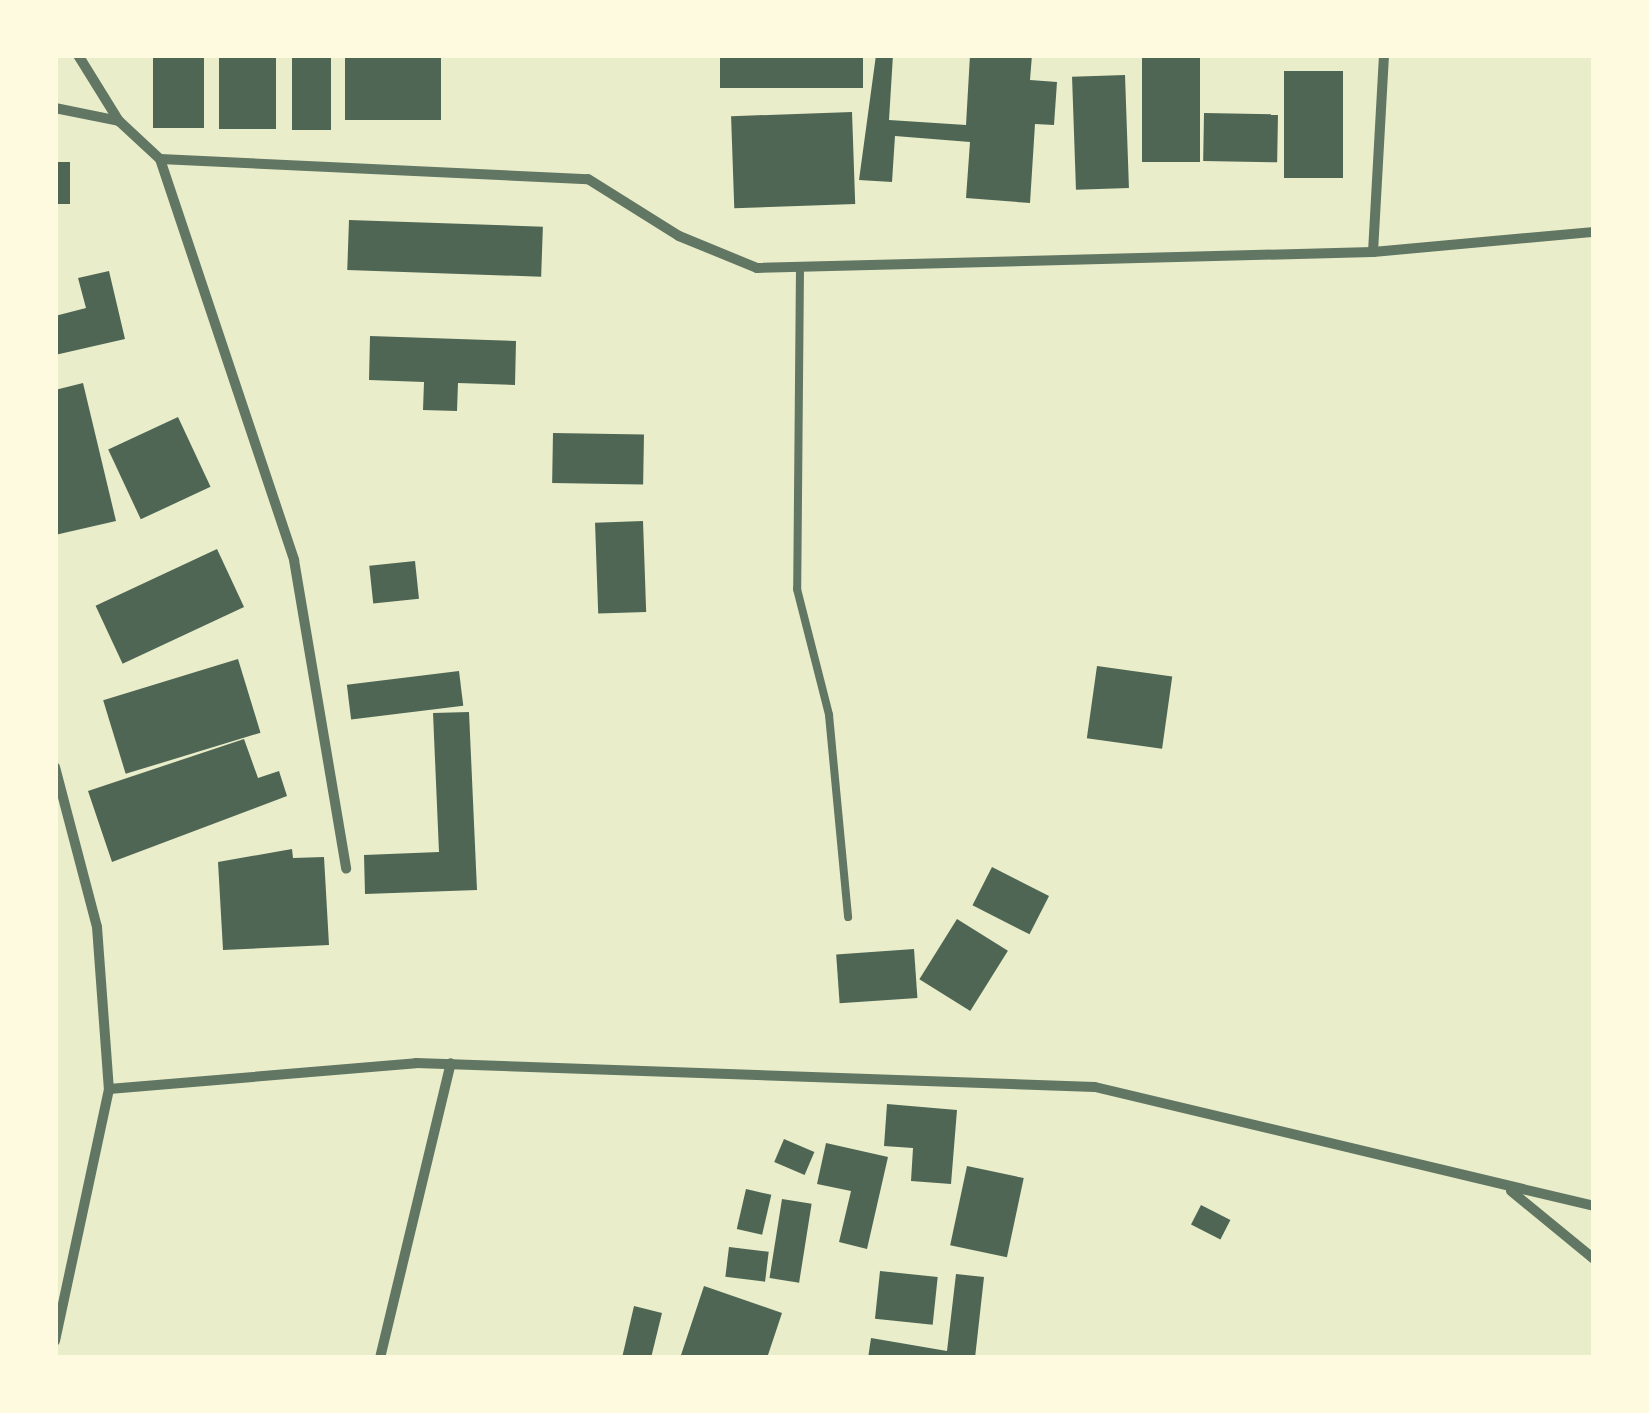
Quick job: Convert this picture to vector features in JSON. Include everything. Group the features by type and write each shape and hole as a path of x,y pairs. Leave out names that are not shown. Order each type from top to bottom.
{"street":[{"path":"78,55 119,121 160,159 294,560 346,869"},
{"path":"1373,252 1384,55"},
{"path":"55,108 119,121"},
{"path":"160,159 588,178 726,255 757,268 1373,252 1594,232"},
{"path":"55,768 97,927 110,1089 55,1341"},
{"path":"110,1089 451,1063 1095,1087 1510,1190 1594,1206"},
{"path":"380,1358 451,1063"},
{"path":"1510,1190 1594,1258"}],"lane":[{"path":"800,267 797,589 828,715 848,917"}],"building":[{"path":"153,55 204,55 204,128 153,128"},
{"path":"219,55 276,55 276,129 219,129"},
{"path":"292,55 331,55 331,130 292,130"},
{"path":"345,55 441,55 441,120 345,120"},
{"path":"720,55 863,55 863,88 720,88"},
{"path":"876,55 893,55 889,120 966,125 970,55 1032,55 1030,80 1057,82 1054,125 1035,124 1030,203 966,198 970,142 895,136 892,182 859,180"},
{"path":"1142,55 1200,55 1200,162 1142,162"},
{"path":"1284,71 1343,71 1343,178 1284,178"},
{"path":"1125,75 1129,188 1076,190 1072,77"},
{"path":"852,112 855,204 734,208 731,116"},
{"path":"1204,113 1278,114 1277,162 1203,161"},
{"path":"55,162 70,162 70,204 55,204"},
{"path":"349,220 543,227 541,277 347,270"},
{"path":"109,271 125,339 55,355 55,316 86,308 78,278"},
{"path":"370,336 516,341 515,385 458,383 457,411 423,410 424,382 369,380"},
{"path":"83,383 116,521 55,535 55,390"},
{"path":"178,417 211,487 141,519 108,450"},
{"path":"553,433 644,435 643,485 552,483"},
{"path":"643,521 646,612 598,614 595,523"},
{"path":"217,549 244,607 123,664 96,606"},
{"path":"415,561 419,599 373,604 369,566"},
{"path":"238,659 261,733 126,774 103,700"},
{"path":"1097,666 1172,677 1162,749 1087,738"},
{"path":"459,671 463,706 351,720 347,685"},
{"path":"469,712 477,890 365,894 364,855 439,852 433,713"},
{"path":"244,739 258,778 279,771 287,796 112,862 88,791"},
{"path":"292,849 293,858 324,857 329,945 223,950 218,862"},
{"path":"992,867 1049,896 1030,934 972,905"},
{"path":"957,919 1008,951 970,1011 919,979"},
{"path":"914,949 917,998 840,1003 836,954"},
{"path":"887,1104 957,1110 951,1184 911,1181 913,1148 884,1146"},
{"path":"784,1139 814,1152 805,1175 774,1162"},
{"path":"826,1143 888,1157 867,1249 839,1242 851,1191 817,1184"},
{"path":"967,1166 1024,1178 1007,1257 950,1245"},
{"path":"746,1189 771,1195 762,1235 737,1229"},
{"path":"782,1199 812,1204 799,1283 769,1278"},
{"path":"1201,1205 1230,1220 1220,1240 1191,1225"},
{"path":"729,1247 769,1252 765,1282 725,1277"},
{"path":"880,1271 938,1277 933,1325 875,1319"},
{"path":"956,1274 984,1277 975,1358 868,1358 871,1338 947,1351"},
{"path":"704,1286 782,1313 767,1358 680,1358"},
{"path":"634,1306 662,1313 651,1358 622,1358"}]}
